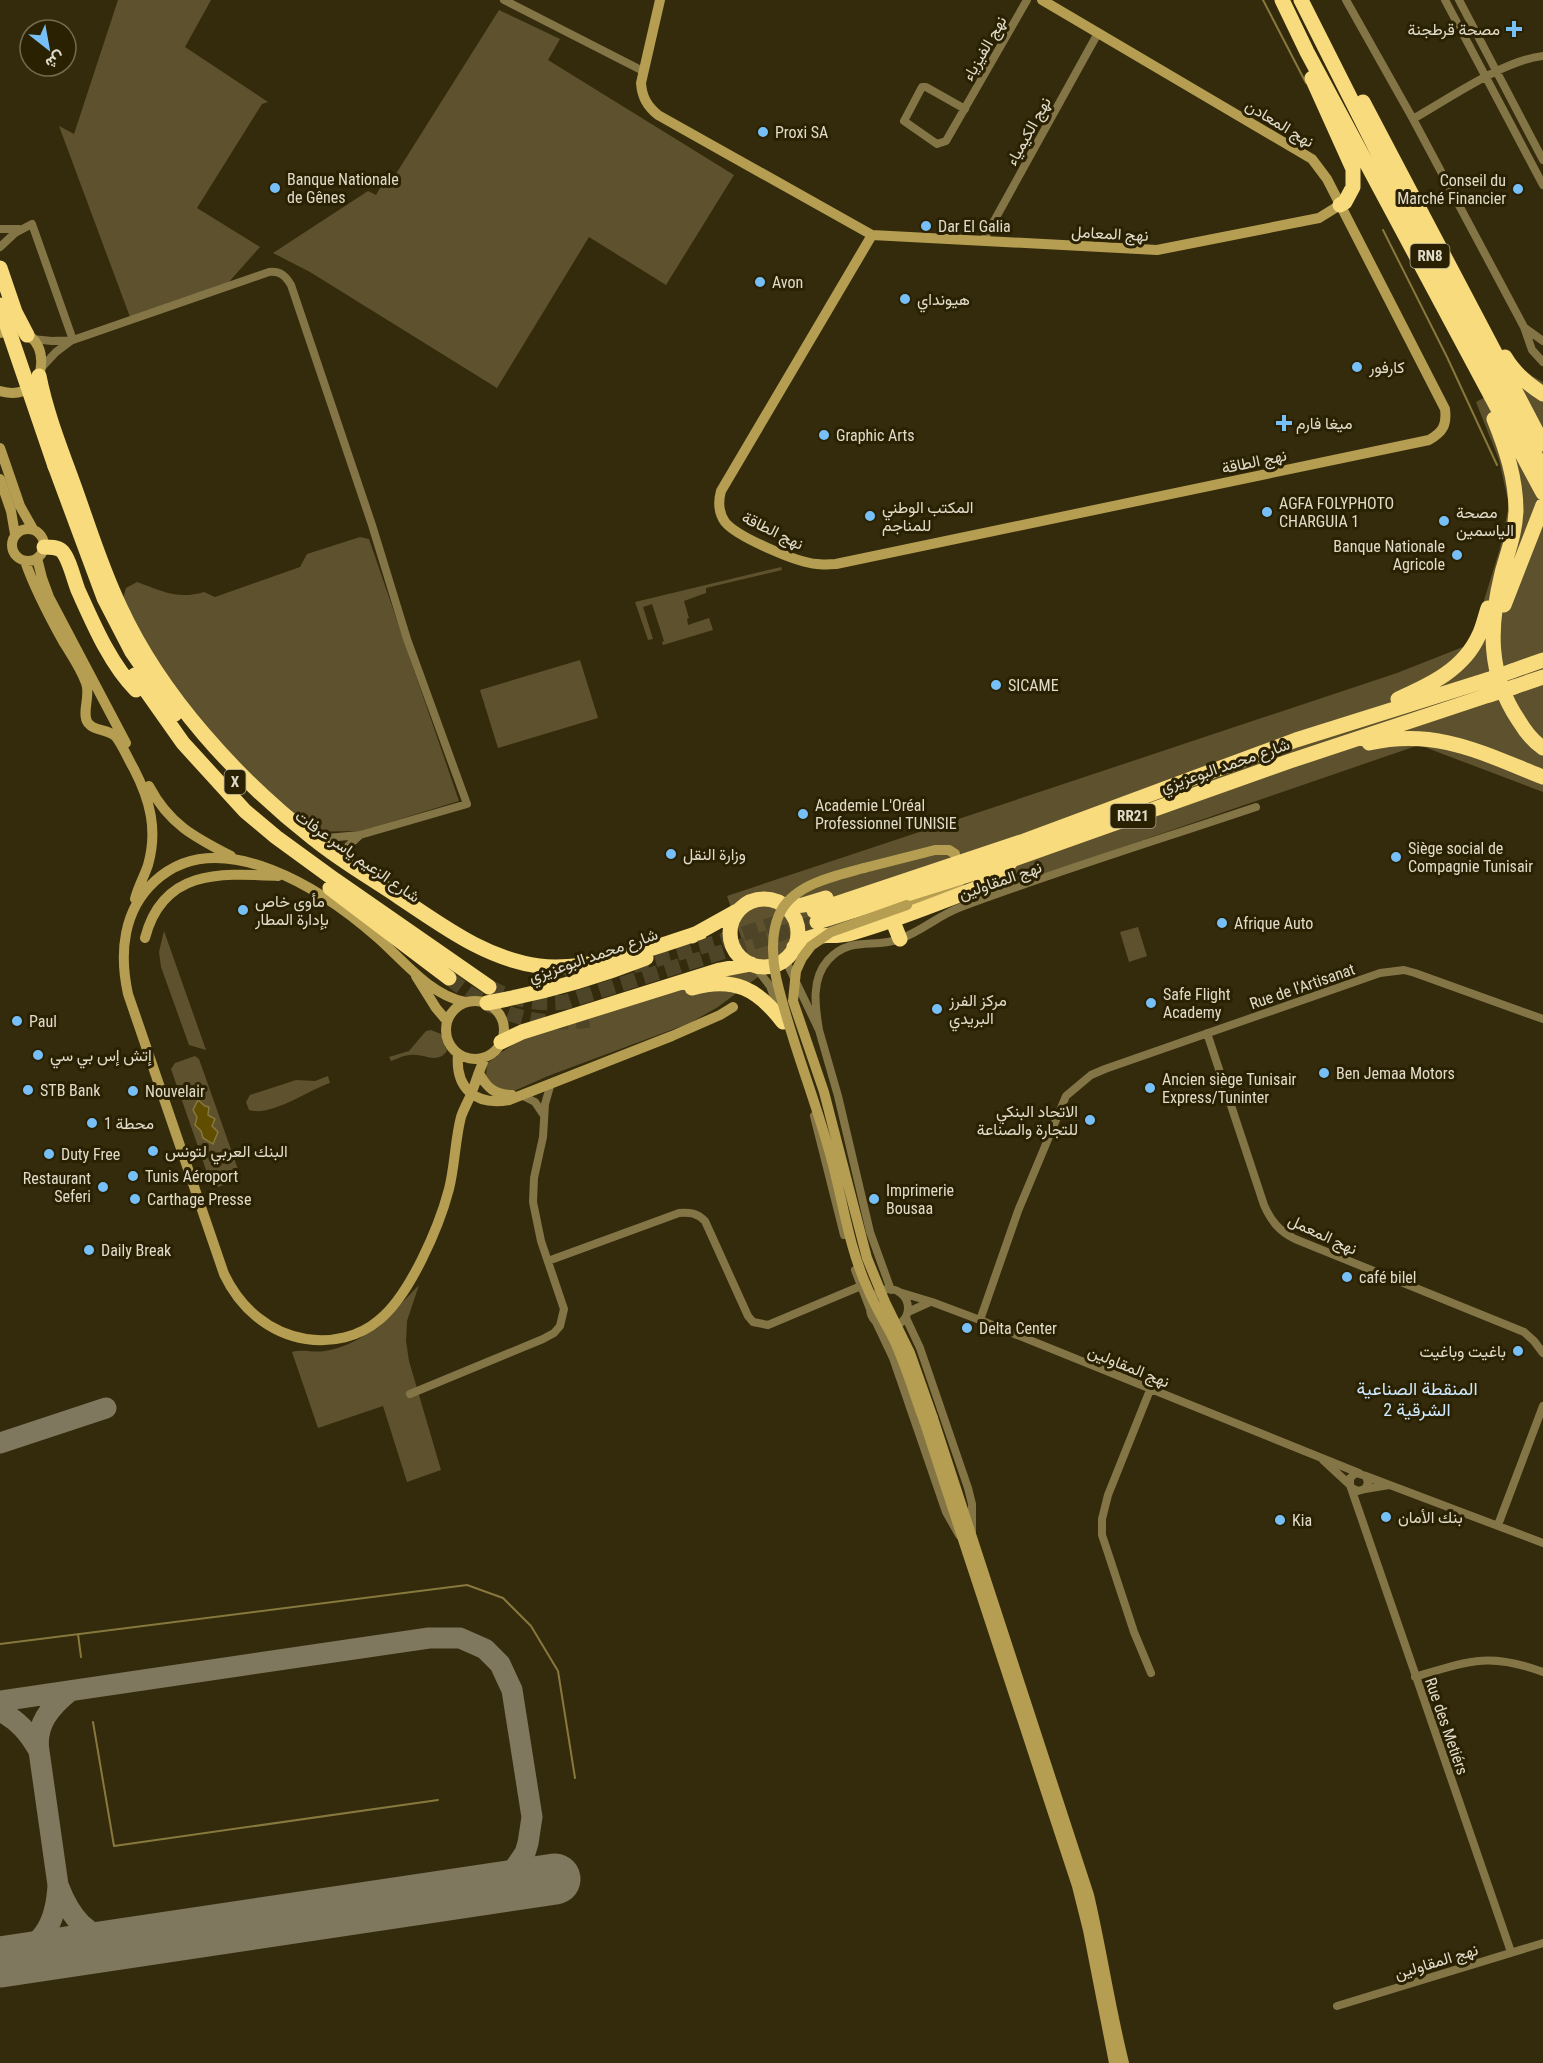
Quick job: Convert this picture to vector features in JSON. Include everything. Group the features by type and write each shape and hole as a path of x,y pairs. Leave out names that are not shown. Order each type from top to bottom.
{"highway":[{"name":"RN8","path":"1282,0 1307,52 1543,493"},
{"name":"RN8","path":"1301,0 1441,278 1543,470"},
{"name":"RN8","path":"1313,24 1333,46 1543,444"},
{"path":"1307,52 1308,69 1316,90 1353,169 1353,187 1345,202 1340,205"},
{"path":"0,268 15,312 30,337"},
{"path":"0,305 50,467"},
{"path":"1472,307 1508,363 1534,389 1543,394"},
{"path":"0,334 50,467"},
{"path":"41,371 46,407 120,608 168,687 213,744 262,795 345,862 463,939 494,954 526,964 551,967 576,966 639,951 701,932"},
{"path":"1477,371 1505,446 1515,490 1514,535 1502,572 1492,630 1494,662 1504,696 1513,712 1523,727 1543,748"},
{"name":"شارع الزعيم ياسر عرفات","path":"50,467 93,595 120,649 153,702 199,762 245,811 276,837 489,987"},
{"name":"شارع الزعيم ياسر عرفات","path":"50,467 100,589 132,652 171,709 224,771 269,814 309,847 459,947 506,969 542,976"},
{"path":"1543,505 1500,621 1503,668 1511,693 1526,719 1543,735"},
{"path":"41,553 55,548 64,553 78,590 114,660 132,686 153,702"},
{"path":"1296,740 1430,685 1449,672 1473,647 1480,633 1495,584 1502,572"},
{"name":"شارع محمد البوعزيزي","path":"1488,688 1296,740 816,917 977,872 1513,679 1543,660"},
{"name":"شارع محمد البوعزيزي","path":"1513,679 1543,677"},
{"path":"1290,761 1379,741 1431,738 1460,745 1543,777"},
{"path":"199,762 222,796 265,839 449,978"},
{"name":"شارع محمد البوعزيزي","path":"786,907 811,903 986,845 1024,841"},
{"path":"501,1042 522,1032 730,967 774,965 810,937 819,934 849,934 980,887 999,876 1013,859"},
{"path":"753,965 738,955 731,941 730,926 737,912 752,901 770,899 786,907 795,919 798,933 790,953"},
{"name":"شارع محمد البوعزيزي","path":"487,1003 534,994 580,981 664,951 737,912"},
{"path":"892,919 900,939"},
{"path":"857,944 881,930 892,919"},
{"path":"589,1020 700,986 722,983 742,986 752,991 774,1010 783,1022"}],"street":[{"path":"504,0 644,71"},
{"path":"660,0 640,83 641,91 649,107 658,115 872,235"},
{"name":"نهج الفيزياء","path":"965,109 927,87 922,87 904,121 938,144 946,141 965,109 1028,0"},
{"name":"نهج المعادن","path":"1042,0 1302,152 1320,168 1445,409 1446,419"},
{"path":"1346,0 1413,119 1524,327 1532,350 1543,362"},
{"path":"1445,0 1543,184"},
{"path":"1459,0 1543,160"},
{"name":"نهج الكيمياء","path":"982,241 1098,33"},
{"path":"1413,119 1496,72 1519,61 1543,56"},
{"name":"نهج المعامل","path":"872,235 1166,250 1319,218 1340,205"},
{"path":"0,247 24,228 32,225 73,340"},
{"path":"0,229 24,228"},
{"name":"نهج الطاقة","path":"872,235 721,491 718,501 725,522 734,530 800,561 836,564 1429,440 1439,435 1446,419"},
{"path":"0,393 23,391 33,385 56,352 73,340 253,277 275,272 287,278 372,525 407,639 467,804 360,835 314,839"},
{"path":"1524,327 1543,341"},
{"path":"0,334 15,331 30,337 52,341 73,340"},
{"path":"30,337 41,352 41,371"},
{"path":"0,448 20,506 33,529 42,535 41,553 45,588 59,626 86,683 88,723 93,728 107,731 116,737 150,804 153,824 152,845 147,867 136,893 125,940 123,958 128,994 224,1274 232,1291 251,1312 266,1324 284,1333 312,1340 342,1338 362,1331 379,1320 394,1305 423,1257 437,1226 449,1190 461,1116 485,1057"},
{"path":"0,479 11,511 15,534 12,542 13,550 17,557 25,561 39,596 59,626 162,807 187,833 239,860"},
{"path":"15,534 22,529 33,529"},
{"path":"25,561 41,553"},
{"name":"نهج المقاولين","path":"819,1029 815,1001 816,987 820,970 837,952 857,944 900,939 961,907 1256,807"},
{"path":"345,862 348,846 360,835"},
{"path":"928,1419 894,1341 866,1286 856,1255 831,1155 776,976 773,959 774,934 779,913 790,899 804,888 821,880 935,850 949,850 955,854"},
{"path":"132,911 139,899 158,878 181,864 208,857 252,863 284,876 340,907 443,994 465,1002 480,1001 494,1007 504,1027 501,1042 491,1054 485,1057 471,1059 458,1054 451,1047 446,1036 447,1021 454,1010 465,1002"},
{"path":"977,872 955,885 820,938 802,958 796,971 793,997 824,1092 867,1258 910,1353 928,1419 1089,1895 1100,1940 1110,2007 1124,2063"},
{"path":"145,938 153,914 160,904 174,891 190,882 217,875 284,876"},
{"path":"790,953 819,1029 838,1096 870,1232 895,1291 907,1301 907,1315 968,1488 972,1504 967,1537 1077,1886 1114,2063"},
{"path":"753,965 770,986 808,1095 846,1242 861,1286 893,1358 946,1512 955,1530 967,1537"},
{"name":"Rue de l'Artisanat","path":"980,1320 1018,1211 1066,1096 1091,1075 1380,973 1404,970 1425,975 1543,1019"},
{"path":"413,971 431,1001 447,1021"},
{"path":"458,1054 459,1077 471,1094 496,1102 521,1095 672,1036 720,1016 734,1007"},
{"name":"نهج المعمل","path":"1207,1033 1264,1205 1275,1226 1284,1234 1295,1239 1524,1332 1543,1353"},
{"path":"479,1073 492,1090 501,1095 521,1095 535,1102 544,1115"},
{"path":"410,1394 554,1334 560,1326 564,1309 537,1228 533,1202 534,1178 543,1137 547,1093 552,1083"},
{"path":"548,1261 679,1213 689,1212 699,1215 705,1221 748,1316 753,1322 768,1325 861,1286"},
{"path":"870,1309 881,1292 895,1291"},
{"name":"نهج المقاولين","path":"895,1291 980,1320 1362,1474 1543,1543"},
{"path":"876,1322 892,1327 902,1323 907,1315 919,1306 932,1302"},
{"path":"1150,1390 1108,1495 1102,1519 1102,1535 1134,1632 1151,1673"},
{"path":"1498,1525 1543,1406"},
{"name":"نهج المقاولين","path":"1317,1455 1351,1487"},
{"path":"1358,1508 1363,1490 1368,1483 1362,1474 1353,1475 1351,1487 1363,1490"},
{"name":"نهج المقاولين","path":"1363,1490 1391,1485"},
{"name":"Rue des Metiérs","path":"1351,1487 1511,1952"},
{"path":"1415,1677 1466,1662 1484,1660 1505,1660 1543,1672"},
{"name":"نهج المقاولين","path":"1337,2006 1543,1942"}],"shaded area":[{"path":"118,0 211,0 185,47 268,102 262,104 197,208 260,247 228,283 130,317 59,126 74,134"},
{"path":"499,10 560,39 548,60 734,175 666,285 589,237 497,388 310,272 273,253 368,191 376,195 386,178 394,177"},
{"path":"1529,374 1543,382 1543,792 1419,745 890,927 835,940 804,951 770,968 718,1007 690,1023 514,1091 501,1092 486,1077 487,1064 524,1038 749,960 727,896 1397,673 1468,645 1500,548 1509,505 1499,460 1476,402"},
{"path":"360,537 369,539 459,801 361,831 298,832 182,712 122,602 126,588 137,582 178,595 204,592 215,597 300,567 307,554"},
{"path":"781,567 782,570 706,588 706,593 684,601 689,618 687,619 688,625 709,618 713,630 663,645 664,641 652,604 643,607 653,639 648,640 635,602"},
{"path":"580,660 598,718 498,748 480,690"},
{"path":"1138,927 1147,956 1129,962 1120,932"},
{"path":"164,931 206,1050 189,1045 161,967 159,952"},
{"path":"431,1030 441,1034 447,1051 443,1055 435,1058 408,1055 391,1061 389,1057 409,1051 426,1031"},
{"path":"195,1056 199,1059 240,1175 238,1180 218,1187 211,1184 171,1069 175,1063"},
{"path":"328,1076 330,1083 268,1110 249,1110 246,1102 250,1095 296,1080 315,1081"},
{"path":"198,1100 209,1107 208,1115 215,1119 212,1126 218,1132 213,1144 203,1138 201,1131 195,1125 197,1117 193,1110"},
{"path":"419,1285 407,1321 406,1341 409,1361 441,1470 407,1482 383,1406 318,1428 292,1352 325,1351 353,1342 377,1326"}],"waterway":[{"path":"1263,0 1306,83"},
{"path":"1383,230 1447,357 1497,465"},
{"path":"0,1644 467,1585 503,1598 531,1626 558,1671 575,1778"},
{"path":"78,1634 81,1657"},
{"path":"93,1722 114,1846 438,1800"}],"taxiway":[{"path":"0,1443 106,1408"},
{"path":"0,1701 429,1638 460,1638 485,1649 500,1664 512,1690 532,1817 525,1853 510,1875 501,1882 475,1891"},
{"path":"0,1711 23,1728 39,1751 39,1733 46,1717 56,1703 70,1691"},
{"path":"39,1751 58,1885"},
{"path":"5,1961 29,1949 45,1933 54,1912 58,1885 68,1907 81,1924 89,1931 109,1941 122,1944"}],"runway":[{"path":"0,1962 555,1879"}],"tunnel":[{"path":"633,966 814,911"},
{"path":"489,987 526,1000 545,1003 565,1002 817,922"},
{"path":"542,976 589,974"},
{"path":"449,978 481,1000 514,1015 550,1022 589,1020"}],"place":[{"name":"مصحة قرطجنة","path":"1514,29"},
{"name":"Proxi SA","path":"763,132"},
{"name":"Banque Nationale de Gênes","path":"275,188"},
{"name":"Conseil du Marché Financier","path":"1518,189"},
{"name":"Dar El Galia","path":"926,226"},
{"name":"Avon","path":"760,282"},
{"name":"هيونداي","path":"905,299"},
{"name":"كارفور","path":"1357,367"},
{"name":"ميغا فارم","path":"1284,423"},
{"name":"Graphic Arts","path":"824,435"},
{"name":"AGFA FOLYPHOTO CHARGUIA 1","path":"1267,512"},
{"name":"المكتب الوطني للمناجم","path":"870,516"},
{"name":"مصحة الياسمين","path":"1444,521"},
{"name":"Banque Nationale Agricole","path":"1457,555"},
{"name":"SICAME","path":"996,685"},
{"name":"Academie L'Oréal Professionnel TUNISIE","path":"803,814"},
{"name":"وزارة النقل","path":"671,854"},
{"name":"Siège social de Compagnie Tunisair","path":"1396,857"},
{"name":"مأوى خاص بإدارة المطار","path":"243,910"},
{"name":"Afrique Auto","path":"1222,923"},
{"name":"Safe Flight Academy","path":"1151,1003"},
{"name":"مركز الفرز البريدي","path":"937,1009"},
{"name":"Paul","path":"17,1021"},
{"name":"إتش إس بي سي","path":"38,1055"},
{"name":"Ben Jemaa Motors","path":"1324,1073"},
{"name":"Ancien siège Tunisair Express/Tuninter","path":"1150,1088"},
{"name":"STB Bank","path":"28,1090"},
{"name":"Nouvelair","path":"133,1091"},
{"name":"الاتحاد البنكي للتجارة والصناعة","path":"1090,1120"},
{"name":"محطة 1","path":"92,1123"},
{"name":"البنك العربي لتونس","path":"153,1151"},
{"name":"Duty Free","path":"49,1154"},
{"name":"Tunis Aéroport","path":"133,1176"},
{"name":"Restaurant Seferi","path":"103,1187"},
{"name":"Carthage Presse","path":"135,1199"},
{"name":"Imprimerie Bousaa","path":"874,1199"},
{"name":"Daily Break","path":"89,1250"},
{"name":"café bilel","path":"1347,1277"},
{"name":"Delta Center","path":"967,1328"},
{"name":"باغيت وباغيت","path":"1518,1351"},
{"name":"بنك الأمان","path":"1386,1517"},
{"name":"Kia","path":"1280,1520"}],"district":[{"name":"المنقطة الصناعية الشرقية 2","path":"1417,1399"}]}
